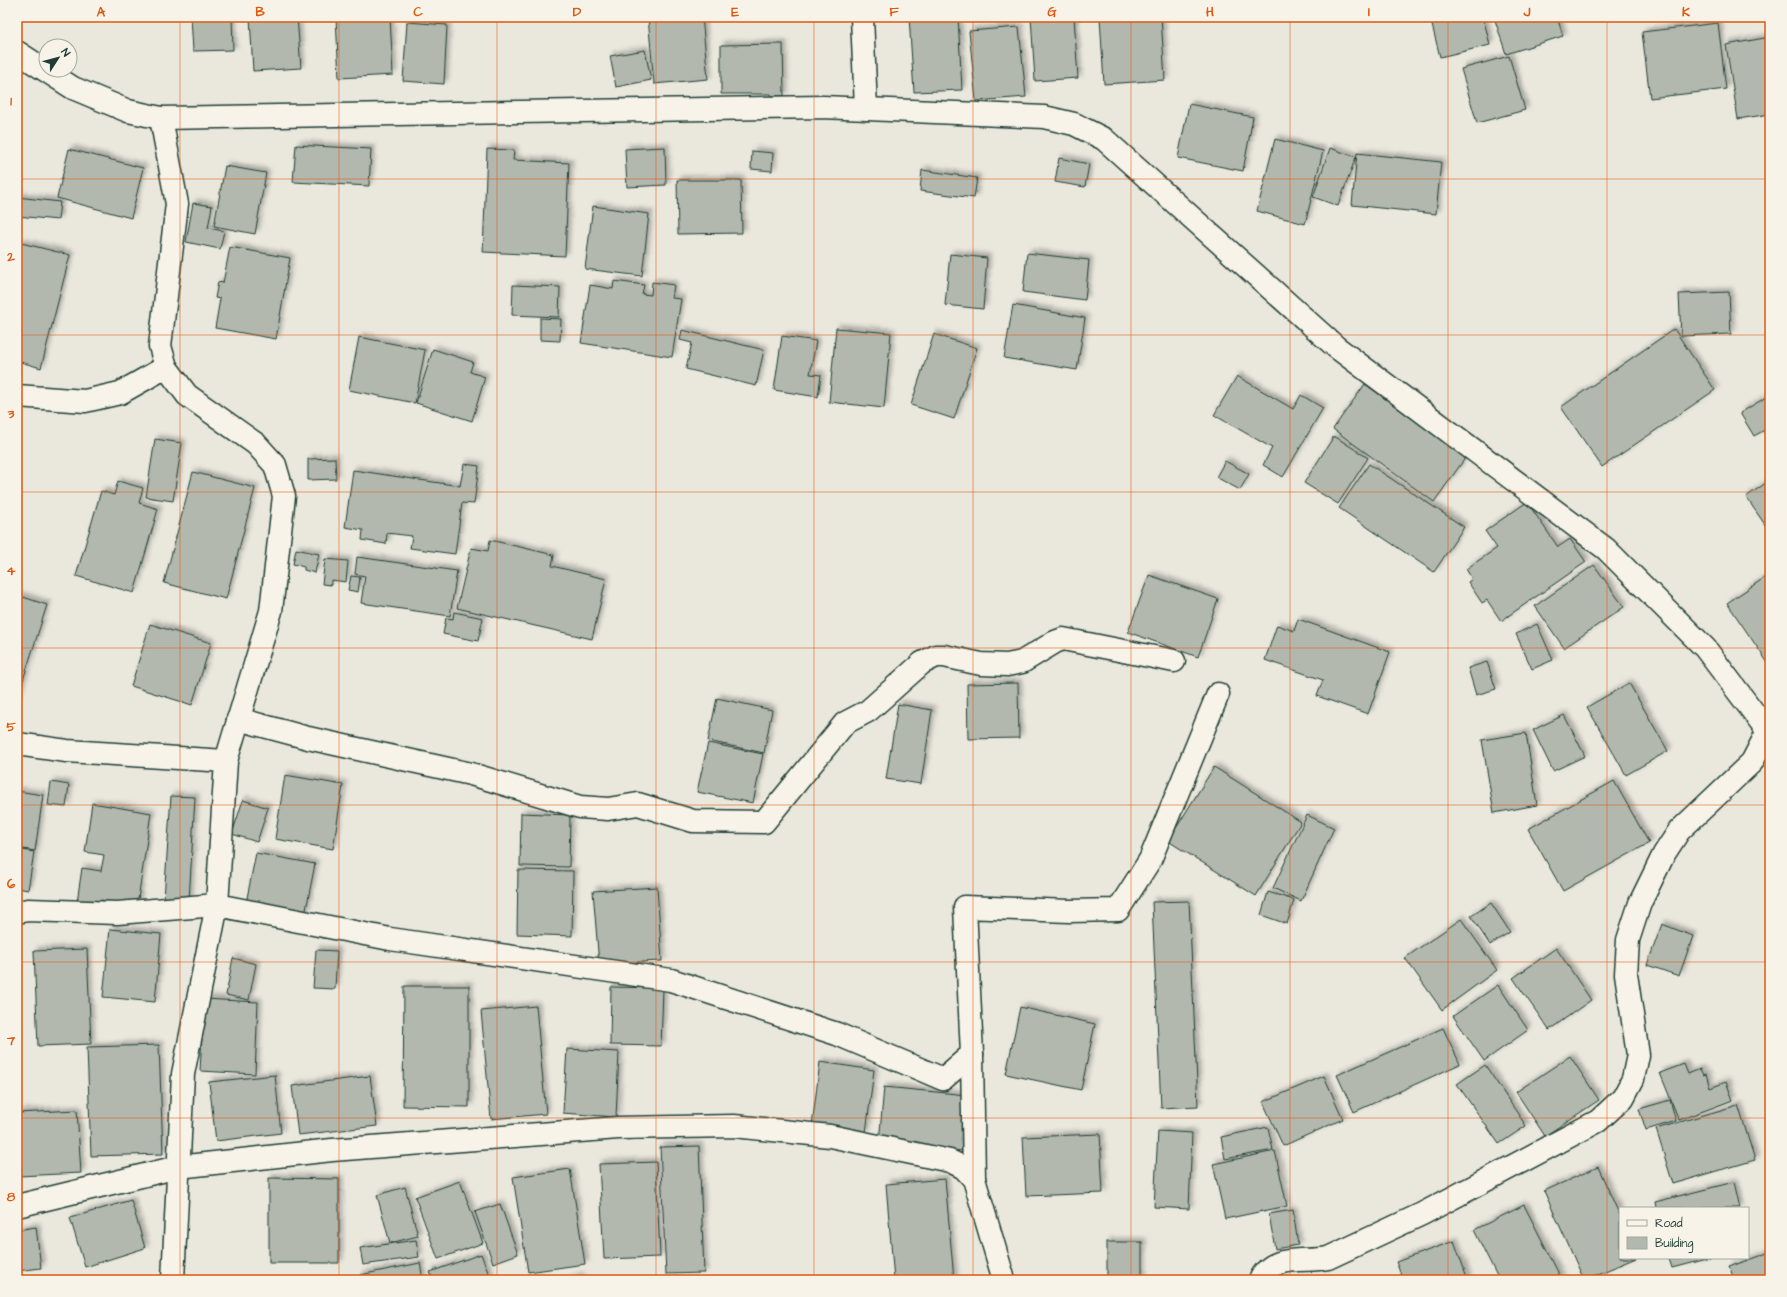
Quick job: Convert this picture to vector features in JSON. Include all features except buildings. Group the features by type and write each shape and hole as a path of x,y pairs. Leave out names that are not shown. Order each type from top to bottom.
{"street":[{"path":"862,17 866,109"},
{"path":"17,52 73,88 128,111 160,118 807,108 866,109 1044,117 1074,124 1104,139 1336,347 1606,549 1705,648 1769,732 1752,762 1679,831 1664,854 1640,903 1628,940 1626,974 1638,1055 1633,1079 1623,1098 1598,1121 1422,1214 1328,1258 1314,1261 1283,1261 1273,1265 1263,1274 1260,1280"},
{"path":"160,118 177,204 160,346 166,367 187,395 256,444 275,465 284,496 271,611 226,760 217,905 183,1074 173,1280"},
{"path":"17,396 85,401 120,393 166,367"},
{"path":"238,719 308,738 471,774 580,807 608,809 638,804 693,821 764,822 845,723 868,711 929,658 944,656 981,664 1007,665 1022,662 1055,642 1063,639 1174,661"},
{"path":"1004,1280 974,1179 972,1054 965,907 1069,911 1118,910 1150,860 1218,694"},
{"path":"17,744 67,751 226,760"},
{"path":"17,912 28,910 117,913 217,905 390,939 671,980 837,1034 943,1079 972,1054"},
{"path":"17,1206 178,1167 332,1150 618,1128 734,1126 830,1136 950,1161 964,1168 974,1179"}]}
